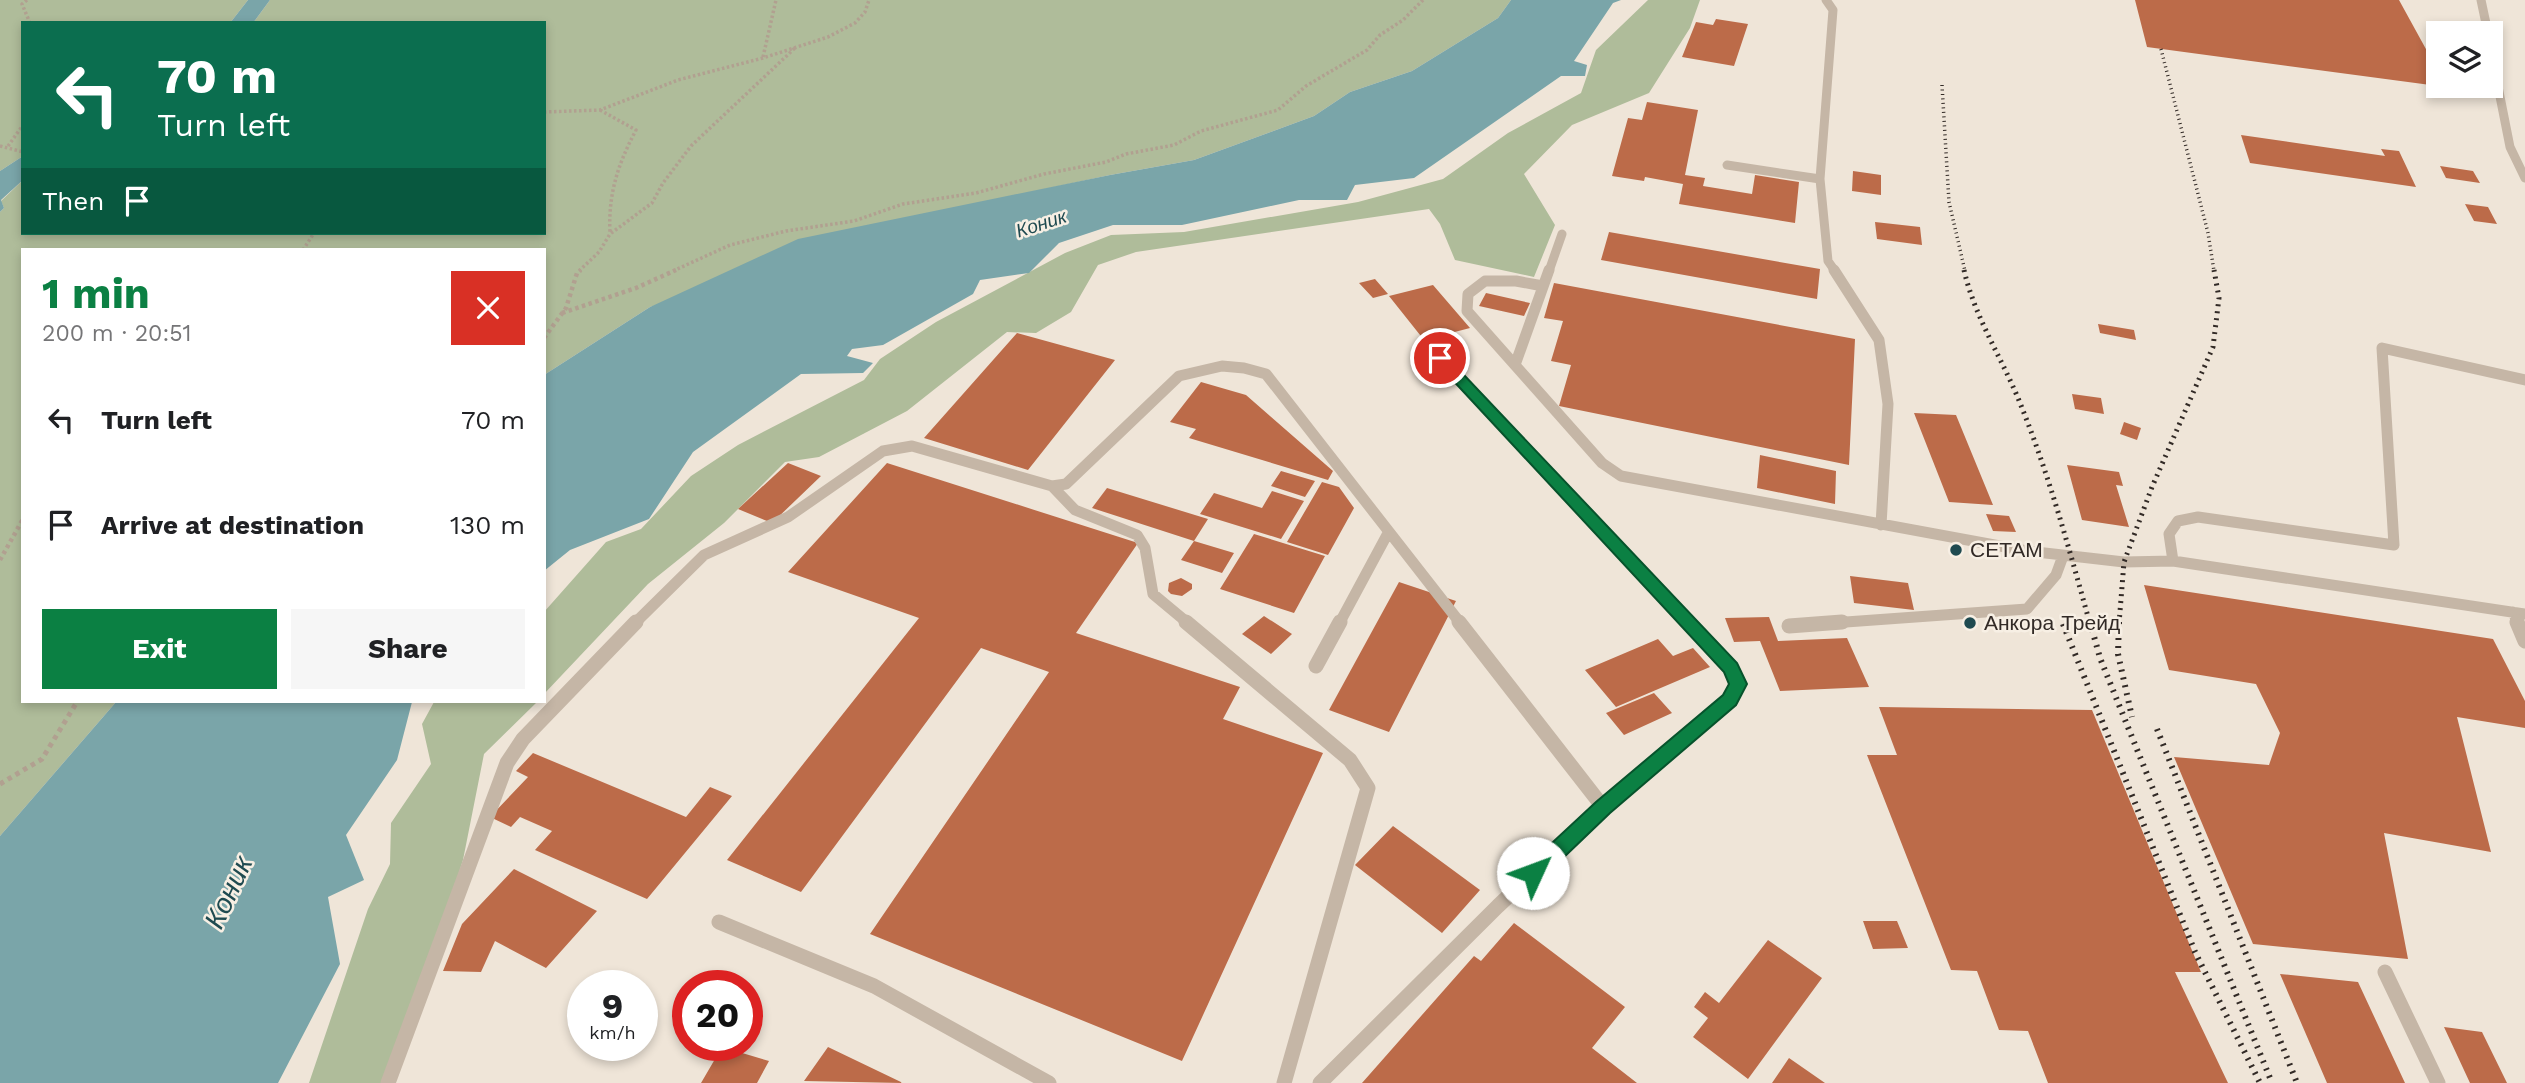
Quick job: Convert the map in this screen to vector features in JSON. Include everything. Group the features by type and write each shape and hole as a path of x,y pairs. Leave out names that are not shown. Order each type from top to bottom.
{"lane":[{"path":"1826,0 1833,10 1820,179 1828,261 1879,340 1888,404 1881,525"},
{"path":"2481,0 2485,21"},
{"path":"2500,98 2510,147 2525,178"},
{"path":"1727,165 1820,179"},
{"path":"1515,365 1562,234"},
{"path":"1543,286 1485,281 1468,295 1467,312 1602,463 1621,476 1881,525 2063,555 2124,562 2173,561 2519,613 2525,641"},
{"path":"2173,561 2169,534 2178,521 2198,517 2394,545 2382,348 2525,380"},
{"path":"1320,1083 1498,906 1603,807 1729,700 1738,684 1731,668 1440,358"},
{"path":"388,1083 507,763 523,739 586,672 704,555 721,545 788,517 883,451 899,446 912,446 1052,486 1066,484 1180,376 1196,369 1232,366 1266,374 1603,807"},
{"path":"1052,486 1075,510 1137,535 1145,548 1153,593 1350,760 1368,788 1284,1083"},
{"path":"1316,666 1388,533"},
{"path":"1789,626 2027,609 2056,575 2063,555"},
{"path":"719,922 874,986 1049,1083"},
{"path":"2385,972 2438,1083"}],"path":[{"path":"27,0 22,4 29,21"},
{"path":"763,58 776,0"},
{"path":"546,112 600,110 678,80 795,48 848,29 865,12 869,0"},
{"path":"562,313 593,300 636,288 730,245 786,231 854,222 903,204 976,193 1044,174 1106,162 1126,154 1174,145 1201,131 1278,110 1306,86 1367,50 1380,35 1403,20 1423,0"},
{"path":"546,336 557,327 562,313 575,293 577,273 599,252 610,234 652,203 663,183 691,146 795,48"},
{"path":"600,110 636,130 615,168 608,203 610,234"},
{"path":"8,146 21,128"},
{"path":"0,146 8,146 21,152"},
{"path":"0,560 21,523"},
{"path":"0,784 42,759 76,703"}],"green space":[{"path":"0,0 248,0 232,21 21,21 21,157 0,171"},
{"path":"270,0 1511,0 1498,18 1412,71 1350,92 1314,116 1194,160 970,205 650,307 546,374 546,248 21,248 21,703 115,703 0,836 0,212 4,208 1,201 21,182 21,235 546,235 546,21 254,21"},
{"path":"1648,0 1700,0 1690,28 1649,93 1572,125 1524,174 1555,225 1534,277 1455,260 1440,224 1429,209 1136,252 1098,265 1071,312 1036,333 1007,332 907,411 819,457 785,462 724,523 648,584 546,692 546,610 606,542 641,529 691,476 738,445 864,380 880,359 936,322 1065,253 1111,235 1184,232 1358,202 1443,179 1508,133 1581,93 1596,50"},
{"path":"433,703 536,703 484,754 463,860 391,1083 309,1083 368,909 390,864 391,823 431,764 422,724"}],"water":[{"path":"248,0 270,0 254,21 232,21"},
{"name":"Коник","path":"1511,0 1621,0 1613,3 1574,61 1587,65 1585,76 1561,76 1414,178 1355,185 1347,200 1299,200 1182,225 1113,225 1059,243 1029,273 980,280 973,294 883,345 852,349 847,356 873,363 863,373 801,374 693,452 649,519 570,550 546,569 546,374 650,307 798,239 1194,160 1314,116 1350,92 1412,71 1498,18"},
{"path":"21,157 21,182 1,200 4,208 0,212 0,171"},
{"name":"Коник","path":"115,703 412,703 397,760 346,835 364,880 328,897 340,964 278,1083 0,1083 0,836"}],"building":[{"path":"2135,0 2399,0 2426,49 2426,84 2147,47"},
{"path":"1716,19 1748,24 1734,66 1682,57 1696,22 1713,25"},
{"path":"1647,102 1698,110 1685,175 1705,178 1703,186 1752,194 1755,175 1799,182 1795,223 1679,204 1683,184 1645,177 1644,181 1612,176 1628,118 1642,120"},
{"path":"2241,135 2385,156 2381,149 2399,151 2416,187 2250,163"},
{"path":"2440,166 2473,171 2480,183 2446,178"},
{"path":"1853,171 1881,175 1881,195 1852,191"},
{"path":"2465,204 2488,207 2497,224 2474,221"},
{"path":"1875,222 1920,227 1922,245 1877,239"},
{"path":"1609,232 1820,269 1817,299 1601,260"},
{"path":"1375,279 1388,294 1373,298 1359,283"},
{"path":"1554,283 1855,339 1849,465 1559,406 1571,365 1551,361 1563,321 1544,318"},
{"path":"1433,285 1470,328 1424,340 1389,296"},
{"path":"1486,293 1530,303 1524,316 1479,306"},
{"path":"2098,324 2134,330 2136,340 2100,333"},
{"path":"1017,333 1115,360 1028,470 924,438"},
{"path":"1201,382 1246,395 1333,471 1328,480 1189,438 1196,429 1170,422"},
{"path":"2072,394 2101,398 2104,414 2075,409"},
{"path":"1914,413 1956,415 1993,505 1949,502"},
{"path":"2124,422 2141,428 2137,440 2120,434"},
{"path":"1760,455 1836,471 1835,504 1757,488"},
{"path":"788,463 821,476 772,523 738,509"},
{"path":"887,463 1138,543 1076,633 1240,687 1223,719 1323,753 1182,1061 870,934 1049,672 981,648 801,892 727,860 919,618 788,572"},
{"path":"2067,465 2119,472 2123,486 2116,485 2129,527 2082,520"},
{"path":"1281,471 1315,481 1305,497 1271,486"},
{"path":"1322,482 1339,487 1354,508 1328,555 1287,542"},
{"path":"1107,488 1208,519 1194,541 1092,508"},
{"path":"1272,491 1304,501 1281,539 1200,514 1214,493 1262,508"},
{"path":"1986,514 2009,516 2016,532 1993,531"},
{"path":"1254,534 1325,556 1294,613 1220,589"},
{"path":"1194,541 1234,553 1222,573 1181,560"},
{"path":"1850,576 1908,583 1914,610 1854,603"},
{"path":"1181,578 1192,584 1192,589 1182,596 1171,594 1168,591 1169,583"},
{"path":"1399,582 1456,601 1389,732 1329,710"},
{"path":"2144,585 2493,639 2525,701 2525,728 2457,717 2491,852 2384,833 2408,959 2253,944 2174,757 2269,765 2280,733 2256,684 2169,670"},
{"path":"1264,616 1292,634 1271,654 1242,634"},
{"path":"1769,617 1778,641 1847,638 1869,687 1780,691 1760,641 1734,642 1725,618"},
{"path":"1658,639 1673,656 1693,648 1710,667 1616,707 1585,670"},
{"path":"1654,693 1672,713 1624,735 1606,713"},
{"path":"1879,707 2092,710 2201,972 2175,972 2228,1083 2048,1083 2028,1031 1999,1030 1977,971 1951,970 1867,755 1897,755"},
{"path":"533,753 686,817 710,787 732,796 647,899 535,850 552,831 520,817 511,827 490,817 528,777 516,771"},
{"path":"1393,826 1480,890 1442,933 1355,865"},
{"path":"514,869 597,911 546,968 495,941 481,972 443,971 462,924"},
{"path":"1863,921 1897,921 1908,948 1873,949"},
{"path":"1514,923 1625,1007 1592,1048 1637,1083 1362,1083 1474,956 1481,961"},
{"path":"1768,940 1822,978 1748,1079 1693,1037 1708,1018 1694,1007 1705,992 1719,1003"},
{"path":"2280,974 2358,982 2405,1083 2327,1083"},
{"path":"2444,1027 2482,1032 2507,1083 2470,1083"},
{"path":"828,1047 903,1083 804,1081"},
{"path":"1789,1058 1825,1083 1772,1083"},
{"path":"714,1061 769,1061 757,1083 701,1083"}],"railway":[{"path":"2161,49 2208,233 2214,271"},
{"path":"1942,85 1949,202 1965,271"},
{"path":"1964,270 1975,306 2015,391 2042,461 2090,624"},
{"path":"2119,624 2124,562 2152,487 2213,347 2219,298 2214,270"},
{"path":"2090,622 2100,658 2272,1083"},
{"path":"2119,622 2118,654 2132,717"},
{"path":"2063,624 2195,952 2260,1083"},
{"path":"2157,729 2297,1083"}],"place":[{"name":"СЕТАМ","path":"1956,550"},
{"name":"Анкора Трейд","path":"1970,623"}],"route":[{"path":"1440,358 1731,668 1738,684 1729,700 1603,807 1533,873"}]}
